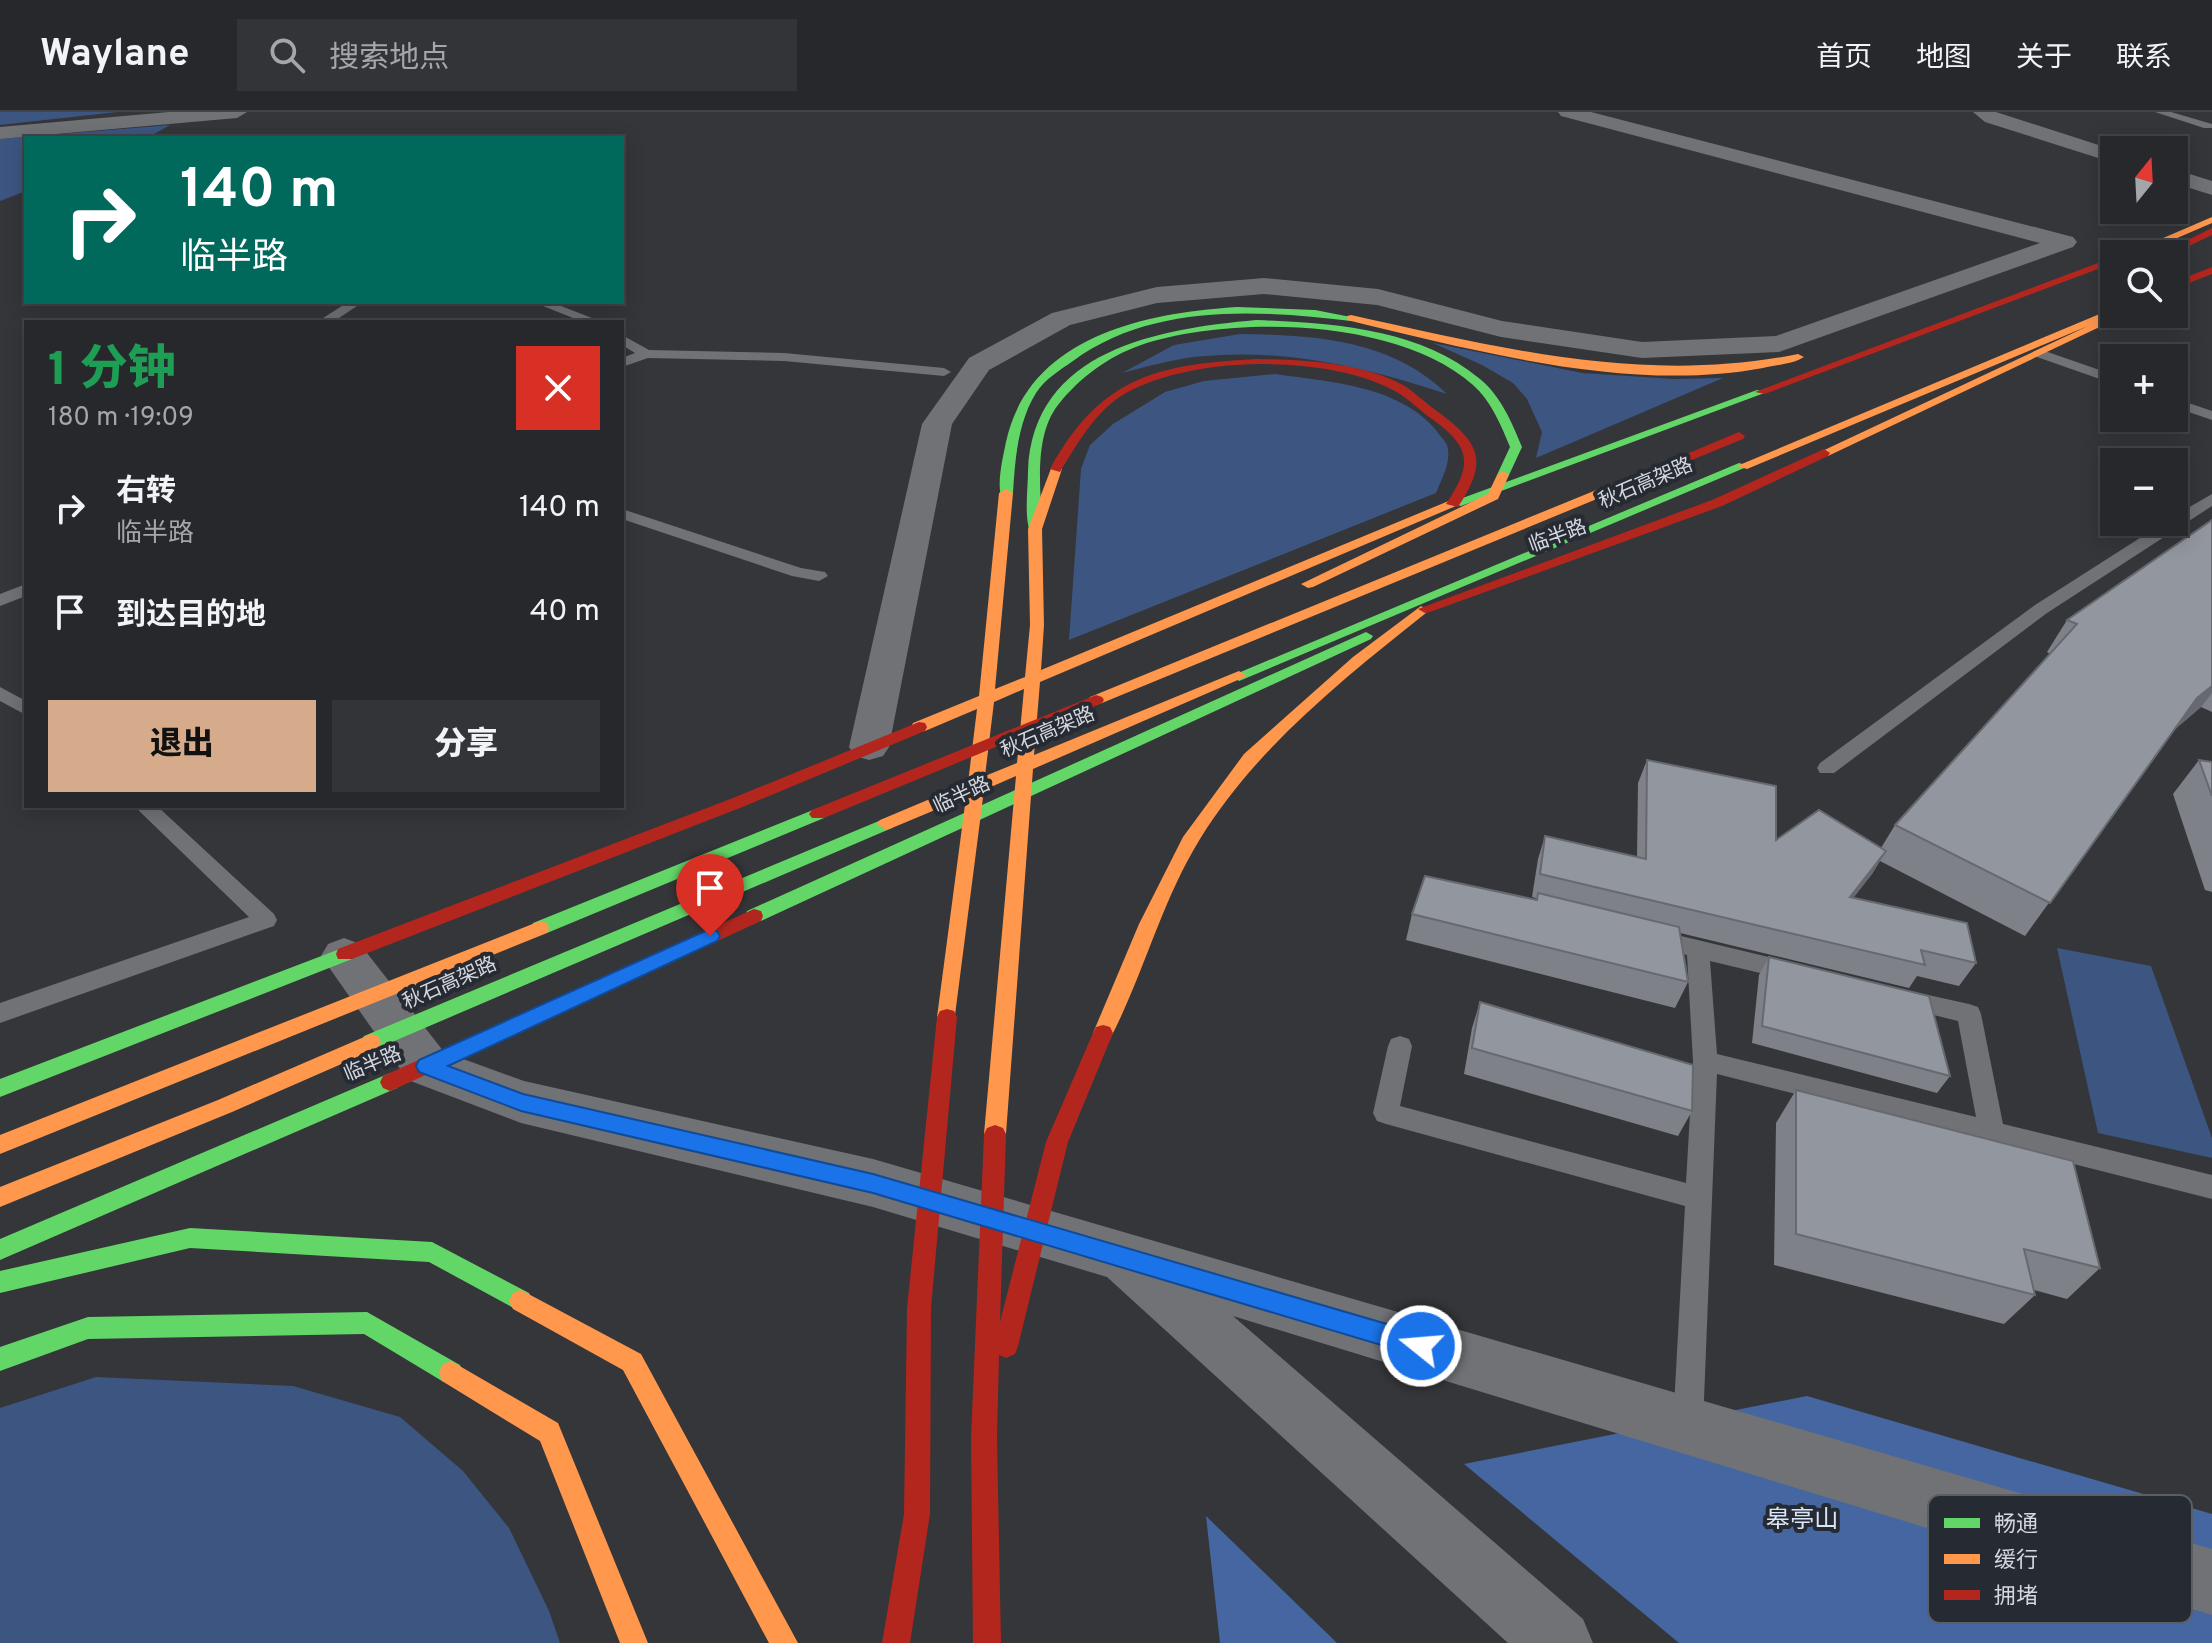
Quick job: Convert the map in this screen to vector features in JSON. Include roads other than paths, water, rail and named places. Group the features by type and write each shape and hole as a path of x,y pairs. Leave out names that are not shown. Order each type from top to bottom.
{"main road":[{"path":"2164,240 2212,220"},
{"path":"2188,242 2212,231"},
{"path":"2188,253 2212,243"},
{"path":"0,1088 739,802 1453,504 1968,317 2100,265"},
{"path":"2188,281 2212,270"},
{"path":"896,1643 917,1514 919,1308 938,1087 996,621 1008,470 1016,423 1035,386 1091,341 1123,327 1209,313 1294,310 1400,327 1548,360 1612,367 1688,370 1738,368 1812,354 1968,317"},
{"name":"秋石高架路","path":"0,1197 225,1106 595,945 2100,317"},
{"path":"987,1643 984,1438 997,1087 1037,625 1035,461 1049,407 1075,378 1137,341 1175,330 1265,322 1332,328 1400,343 1466,373 1487,391 1505,419 1516,447 1493,496 1280,597"},
{"name":"临半路","path":"0,1250 426,1066 1421,610 1717,503 2100,325"},
{"path":"1035,529 1057,466 1094,412 1123,390 1166,373 1211,364 1257,362 1346,371 1395,386 1454,429 1469,449 1471,477 1453,504"},
{"name":"秋石高架路","path":"0,1145 368,999 1754,430"},
{"path":"984,1438 1057,1142 1148,924 1192,837 1250,758 1348,669 1421,610"},
{"path":"1159,673 1230,626"},
{"path":"0,1282 190,1238 432,1252 632,1362 784,1643"},
{"path":"0,1359 88,1328 367,1323 549,1432 634,1643"}],"street":[{"path":"0,133 237,112"},
{"path":"869,747 937,424 979,364 1061,319 1157,295 1264,286 1378,297 1501,329 1642,350 1779,344 2065,242 1568,112"},
{"path":"1983,112 1992,118 2100,153"},
{"path":"2188,180 2212,188"},
{"path":"344,956 426,1066 521,1102 873,1183 1928,1497"},
{"path":"1124,1257 1559,1643"},
{"path":"2192,1576 2212,1582"}],"lane":[{"path":"2160,112 2208,126"},
{"path":"327,320 354,304"},
{"path":"545,304 589,320"},
{"path":"624,340 646,354"},
{"path":"624,362 646,354 784,357 944,372"},
{"path":"2042,354 2100,375"},
{"path":"2188,407 2212,416"},
{"path":"1827,768 2041,609 2212,499"},
{"path":"624,515 819,576"},
{"path":"0,601 24,590"},
{"path":"0,693 24,708"},
{"path":"0,1013 266,920 146,808"},
{"path":"1637,934 1818,978"},
{"path":"1688,1425 1705,1061 1698,949"},
{"path":"1879,992 1969,1014 1992,1132"},
{"path":"1400,1046 1386,1113 1699,1198"},
{"path":"1705,1061 2212,1187"}],"park label":[{"name":"皋亭山","path":"1802,1521"}]}
